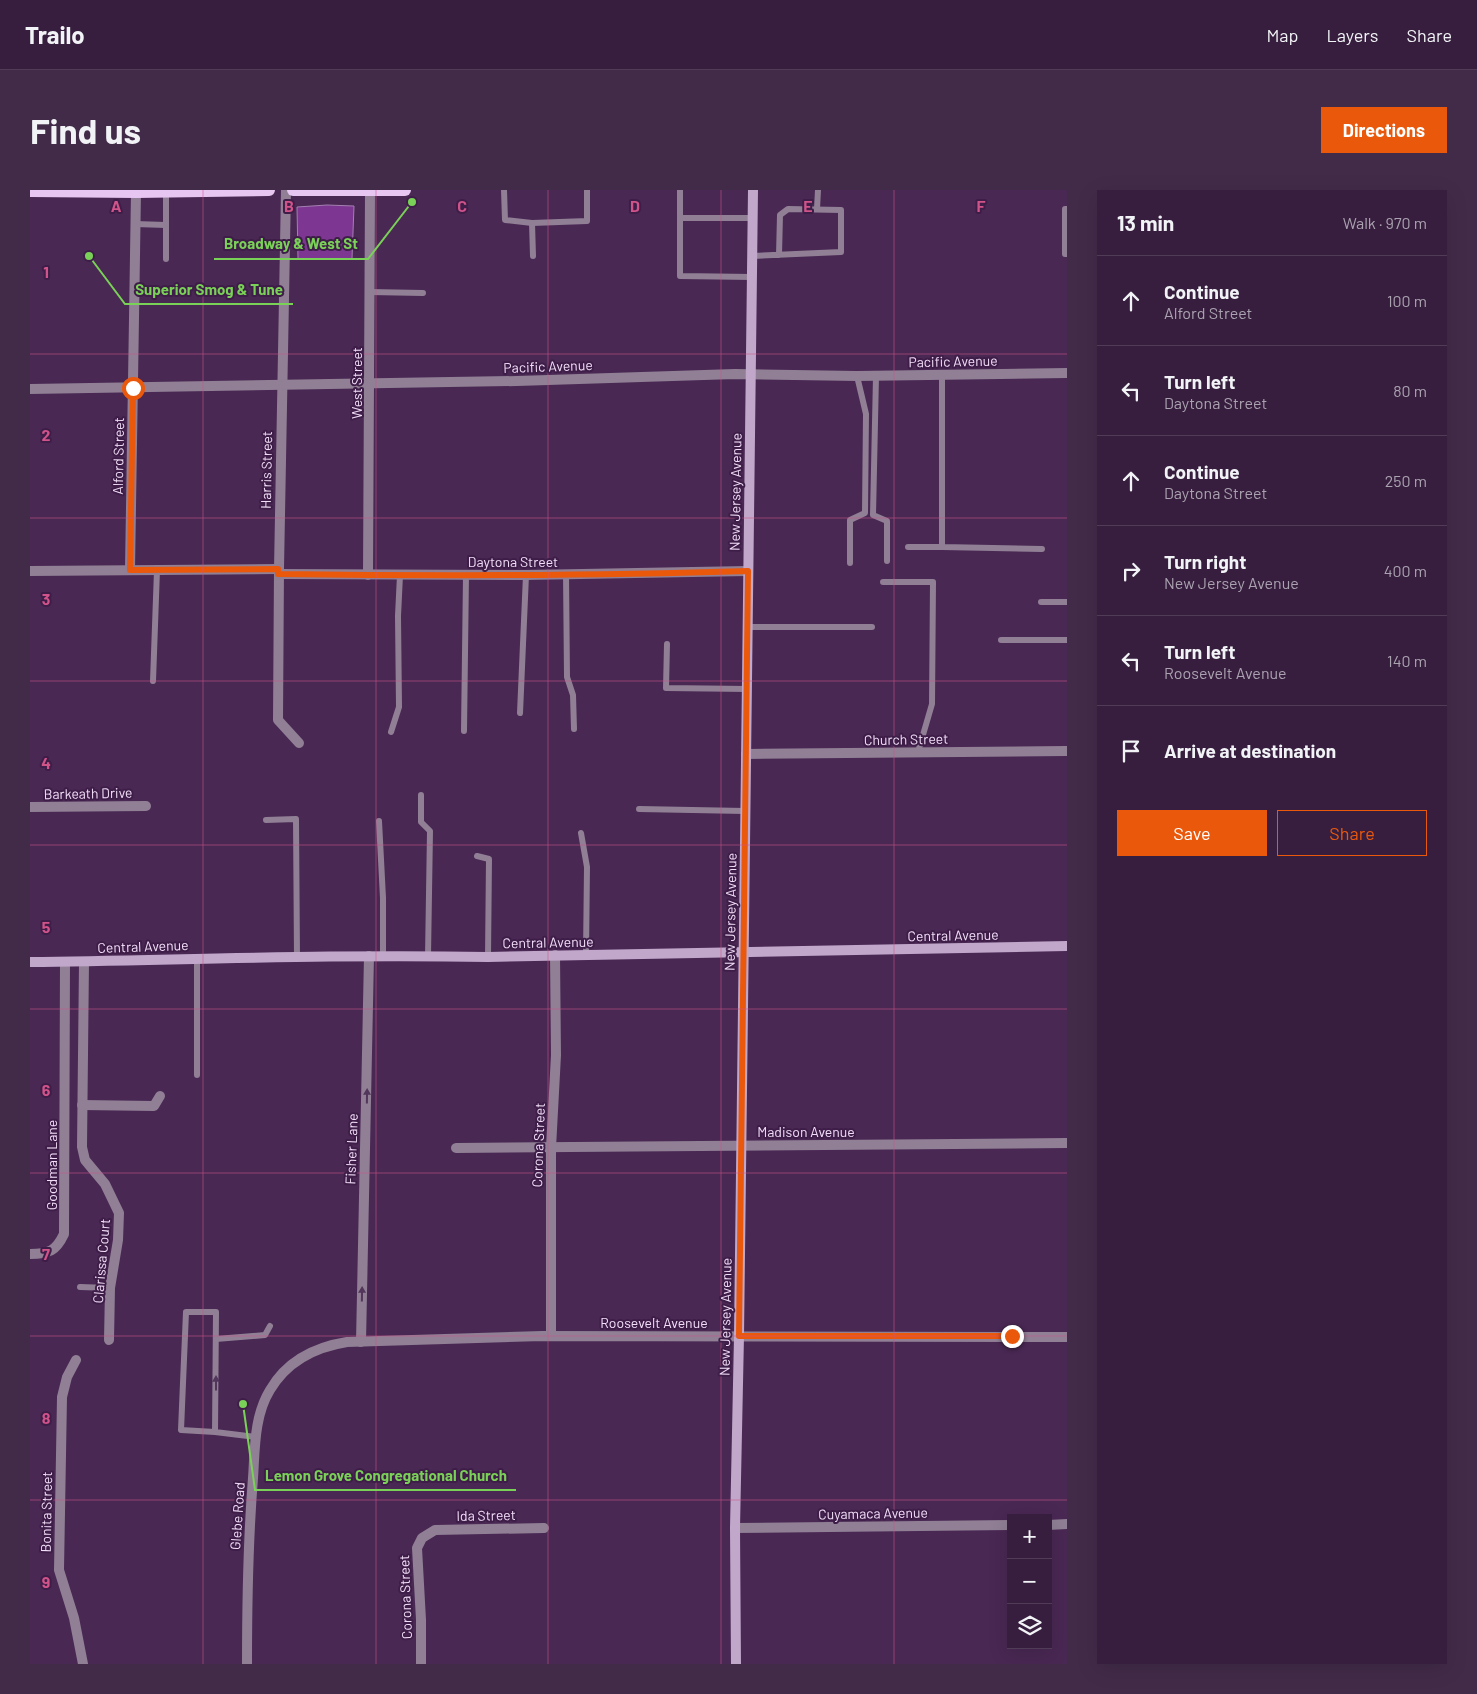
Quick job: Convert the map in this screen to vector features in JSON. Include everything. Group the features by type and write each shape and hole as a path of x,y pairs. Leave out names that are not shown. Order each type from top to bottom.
{"main road":[{"path":"30,190 166,192 269,190"},
{"path":"293,190 405,190"}],"street":[{"name":"Harris Street","path":"286,190 278,571 278,720 299,743"},
{"name":"New Jersey Avenue","path":"736,1664 735,1528 753,190"},
{"name":"West Street","path":"368,575 370,191"},
{"name":"Alford Street","path":"130,570 136,192"},
{"name":"Pacific Avenue","path":"30,389 369,384 750,374 876,376 1067,373"},
{"name":"Daytona Street","path":"30,571 157,570 278,571 368,575 526,575 748,571"},
{"name":"Church Street","path":"746,754 1067,751"},
{"name":"Barkeath Drive","path":"30,807 146,806"},
{"name":"Central Avenue","path":"30,962 369,956 488,957 1067,946"},
{"name":"Corona Street","path":"550,1336 550,1148 556,1055 555,955"},
{"name":"Fisher Lane","path":"361,1342 369,956"},
{"name":"Goodman Lane","path":"30,1254 48,1253 59,1245 64,1234 65,962"},
{"name":"Clarissa Court","path":"84,962 82,1147 85,1160 105,1184 119,1213 118,1240 110,1288 109,1340"},
{"path":"82,1105 154,1106 160,1096"},
{"name":"Madison Avenue","path":"456,1148 1067,1143"},
{"name":"Roosevelt Avenue","path":"361,1342 550,1336 1067,1337"},
{"name":"Glebe Road","path":"247,1664 248,1533 259,1414 277,1379 286,1369 308,1353 341,1343 361,1342"},
{"name":"Bonita Street","path":"76,1360 67,1377 62,1396 59,1570 74,1618 83,1664"},
{"path":"1052,1524 1067,1524"},
{"name":"Cuyamaca Avenue","path":"735,1528 1007,1525"},
{"name":"Ida Street","path":"429,1533 435,1530 544,1528"},
{"name":"Corona Street","path":"421,1664 421,1620 417,1548 422,1538 429,1533"}],"lane":[{"path":"504,190 505,220 532,223 587,222 587,190"},
{"path":"680,190 680,276 752,277"},
{"path":"817,209 818,190"},
{"path":"166,192 166,259"},
{"path":"1067,208 1065,208 1065,254 1067,254"},
{"path":"752,256 779,255 841,252 841,210 788,209 780,215 779,255"},
{"path":"680,218 752,218"},
{"path":"532,223 533,256"},
{"path":"135,224 166,225"},
{"path":"370,292 423,293"},
{"path":"942,374 942,547"},
{"path":"850,562 850,520 865,513 866,414 857,376"},
{"path":"876,376 873,515 887,521 887,561"},
{"path":"908,547 1042,549"},
{"path":"153,681 157,570"},
{"path":"566,574 567,677 573,695 574,729"},
{"path":"391,732 399,707 398,616 400,575"},
{"path":"464,731 466,575"},
{"path":"520,713 526,575"},
{"path":"883,582 933,582 932,704 918,752"},
{"path":"1041,602 1067,602"},
{"path":"748,627 872,627"},
{"path":"1001,640 1067,640"},
{"path":"667,644 666,688 747,689"},
{"path":"421,795 421,822 430,831 428,956"},
{"path":"639,809 745,811"},
{"path":"266,820 296,819 298,957"},
{"path":"379,821 383,956"},
{"path":"581,833 587,867 586,954"},
{"path":"477,856 489,859 488,957"},
{"path":"197,958 197,1075"},
{"path":"80,1287 110,1288"},
{"path":"215,1432 216,1312 186,1312 181,1430 256,1437"},
{"path":"216,1339 265,1335 270,1326"}],"building":[{"path":"354,206 352,259 298,259 297,207"}],"place":[{"name":"Broadway & West St","path":"412,202"},
{"name":"Superior Smog & Tune","path":"89,256"},
{"name":"Lemon Grove Congregational Church","path":"243,1404"}],"route":[{"path":"133,388 130,570 278,569 278,574 368,575 526,575 748,571 739,1336 1012,1336"}]}
